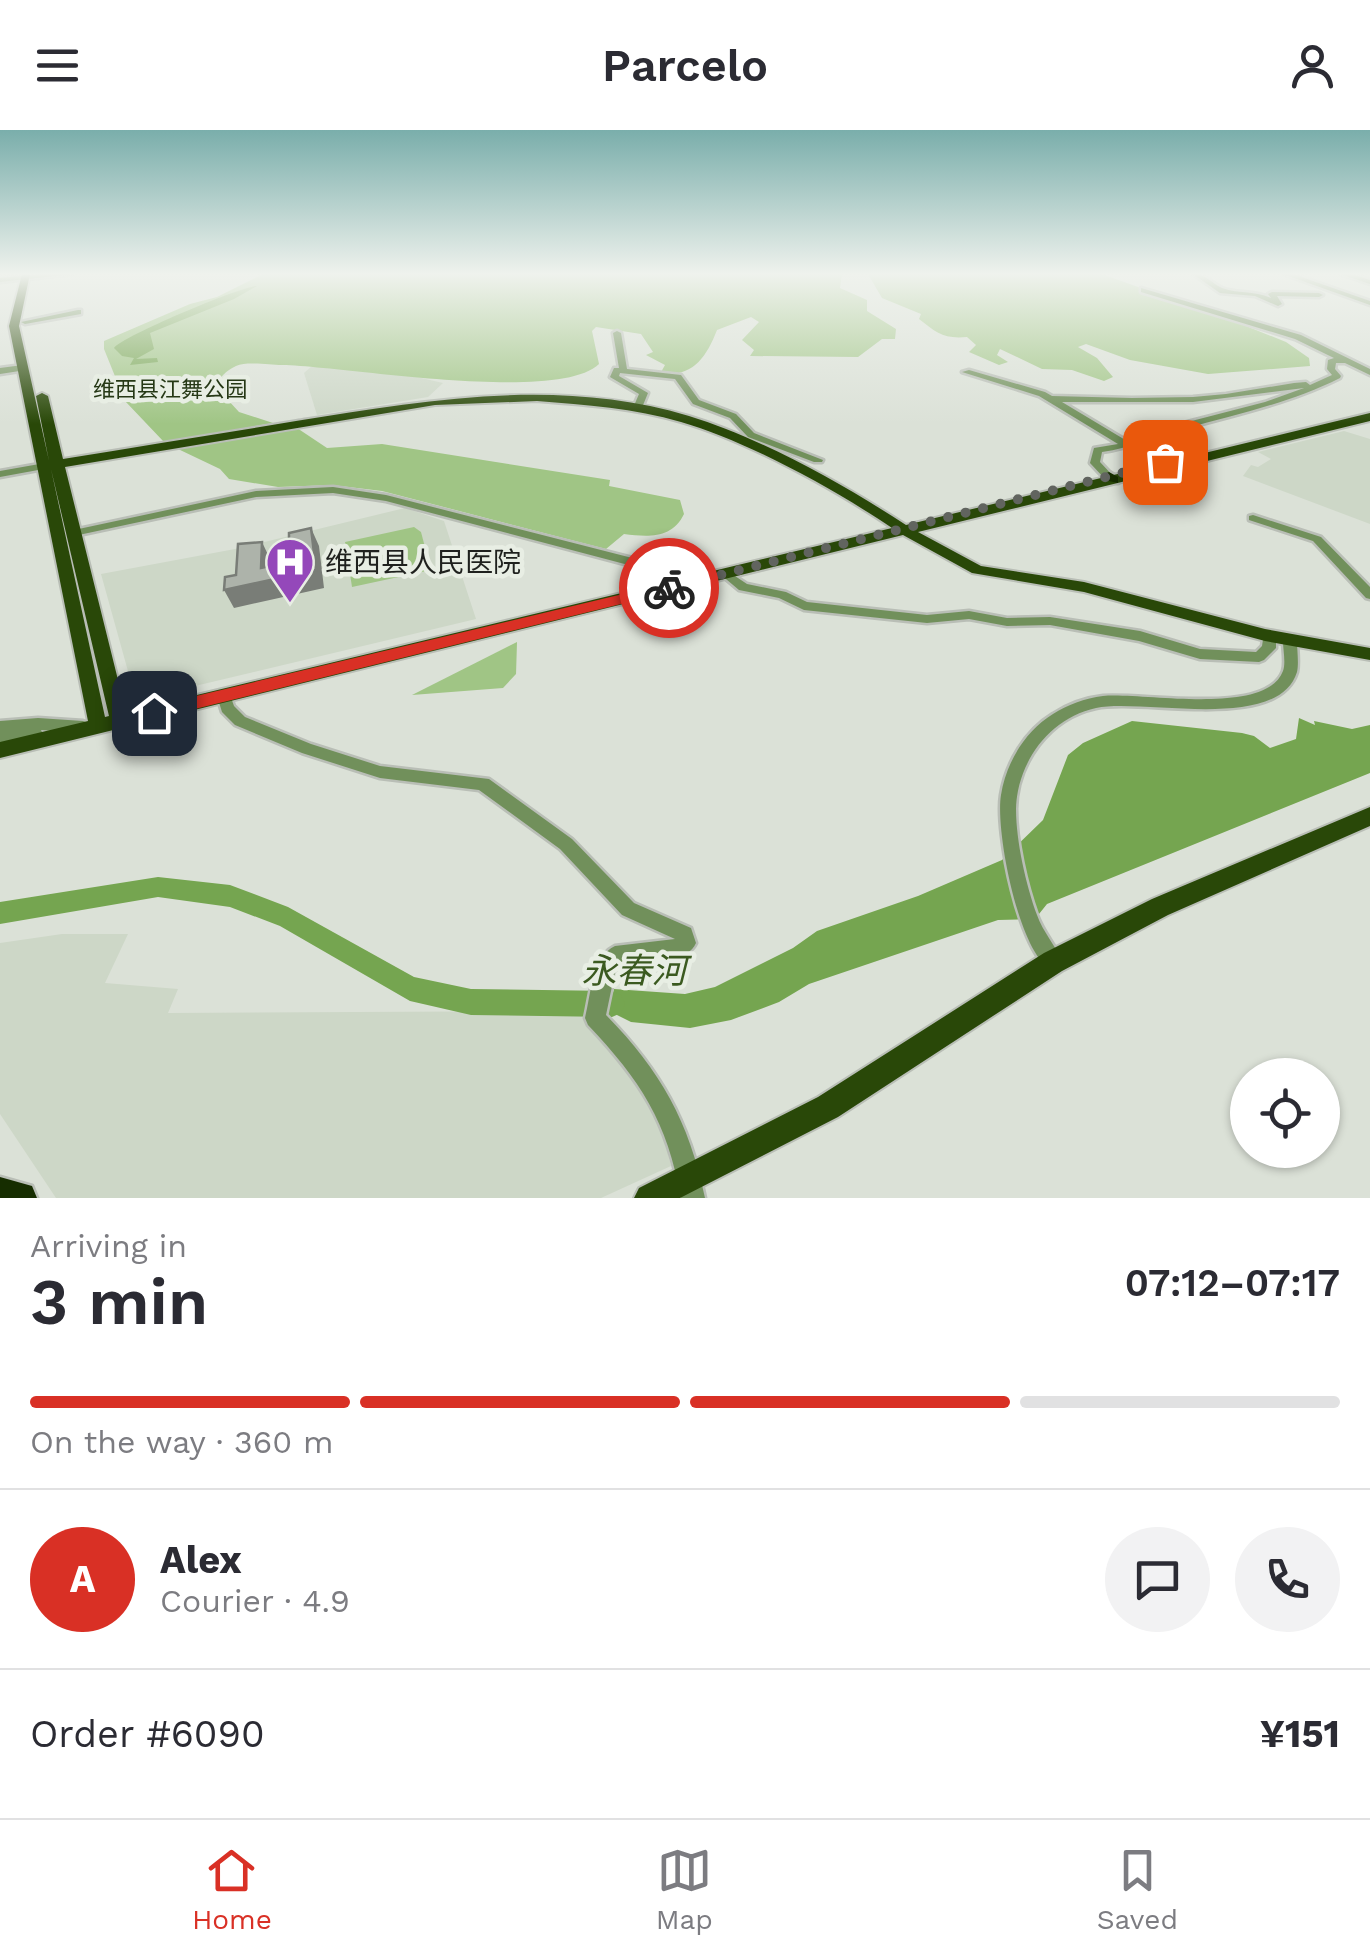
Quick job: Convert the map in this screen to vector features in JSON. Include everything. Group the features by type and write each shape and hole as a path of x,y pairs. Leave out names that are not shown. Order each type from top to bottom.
{"highway":[{"path":"0,1194 20,1198"}],"main road":[{"path":"15,324 23,368 74,533 118,721"},
{"path":"25,324 98,726"},
{"path":"52,466 435,402 538,398 638,408 685,419 749,442 944,555 991,574 1105,592 1269,636 1370,654"},
{"path":"0,750 1370,415"},
{"path":"649,1198 691,1189 828,1107 1052,962 1160,907 1370,816"}],"street":[{"path":"1255,324 1298,337 1370,372"},
{"path":"617,334 623,368"},
{"path":"1111,479 1096,463 1095,451 1128,446 1196,422 1228,418 1257,404 1316,386 1337,376 1331,361 1350,361"},
{"path":"0,371 23,368"},
{"path":"638,408 644,393 613,375 623,368 678,377 696,402 733,416 750,434 818,460"},
{"path":"966,372 1049,399 1128,446"},
{"path":"1049,399 1154,403 1220,398 1283,384 1316,386"},
{"path":"0,470 52,466"},
{"path":"74,533 256,494 351,491 640,564 680,585"},
{"path":"1253,518 1317,539 1370,594"},
{"path":"726,574 743,587 782,595 804,606 927,619 969,615 1007,622 1050,621 1140,636 1200,654 1259,657 1269,648 1269,636"},
{"path":"1052,962 1027,920 1006,799 1017,767 1035,736 1058,716 1117,700 1252,703 1278,691 1285,682 1292,661 1290,640"},
{"path":"224,696 227,708 240,722 307,749 380,772 483,784 566,844 628,909 687,938 687,943 674,950 614,955 608,962 595,1018 633,1056 668,1108 691,1189"},
{"path":"0,726 98,726"},
{"path":"0,739 27,737 55,727"}],"shaded area":[{"path":"158,324 173,324 150,333 154,349 136,359 157,358 158,362 130,365 134,358 122,356 114,348"},
{"path":"312,366 378,368 443,383 428,397 317,415 304,373"},
{"path":"1344,431 1370,439 1370,524 1243,476 1251,465 1258,467 1271,459 1258,452"},
{"name":"维西县人民医院","path":"405,508 444,521 476,619 136,700 101,574 235,549"},
{"path":"1299,718 1315,725 1314,721 1352,729 1370,725 1370,773 1047,904 1035,919 998,920 809,984 779,1002 731,1020 690,1028 631,1022 609,1011 614,989 685,994 715,987 793,948 817,931 918,896 1002,860 1043,820 1068,755 1083,743 1132,721 1242,733 1254,736 1270,748 1296,739"},
{"path":"62,934 128,934 105,983 178,989 168,1013 580,1011 653,1091 671,1166 601,1198 56,1198 0,1114 0,943"}],"green space":[{"name":"维西县江舞公园","path":"144,324 733,324 717,330 697,364 671,374 660,374 665,365 646,355 653,352 641,334 596,327 592,331 599,364 576,376 540,381 448,380 312,367 241,365 223,375 216,387 239,412 273,423 164,442 125,401 104,341"},
{"path":"757,324 888,324 896,329 895,339 882,339 858,357 750,356 754,350 742,340"},
{"path":"925,324 1240,324 1286,342 1309,358 1310,366 1208,374 1130,360 1086,344 1078,347 1097,358 1113,377 1104,381 1072,370 1042,369 1000,349 997,355 1008,362 999,365 969,352 976,345 967,337 952,337"},
{"path":"297,428 327,448 382,444 610,480 609,486 680,500 684,514 666,532 650,536 624,534 606,549 382,491 332,485 278,487 229,479 220,469 178,449"},
{"path":"414,527 421,532 431,570 352,587 345,542"},
{"path":"517,642 516,674 503,688 412,695"}],"building":[{"path":"311,528 316,570 224,590 225,577 236,575 238,544 262,542 261,568 289,562 289,533"}],"waterway":[{"name":"永春河","path":"0,913 158,887 230,896 288,918 410,989 471,1002 612,1004"}],"way so far":[{"path":"669,588 1165,462"}],"place":[{"name":"维西县人民医院","path":"290,604"}],"route":[{"path":"154,713 669,588"}]}
